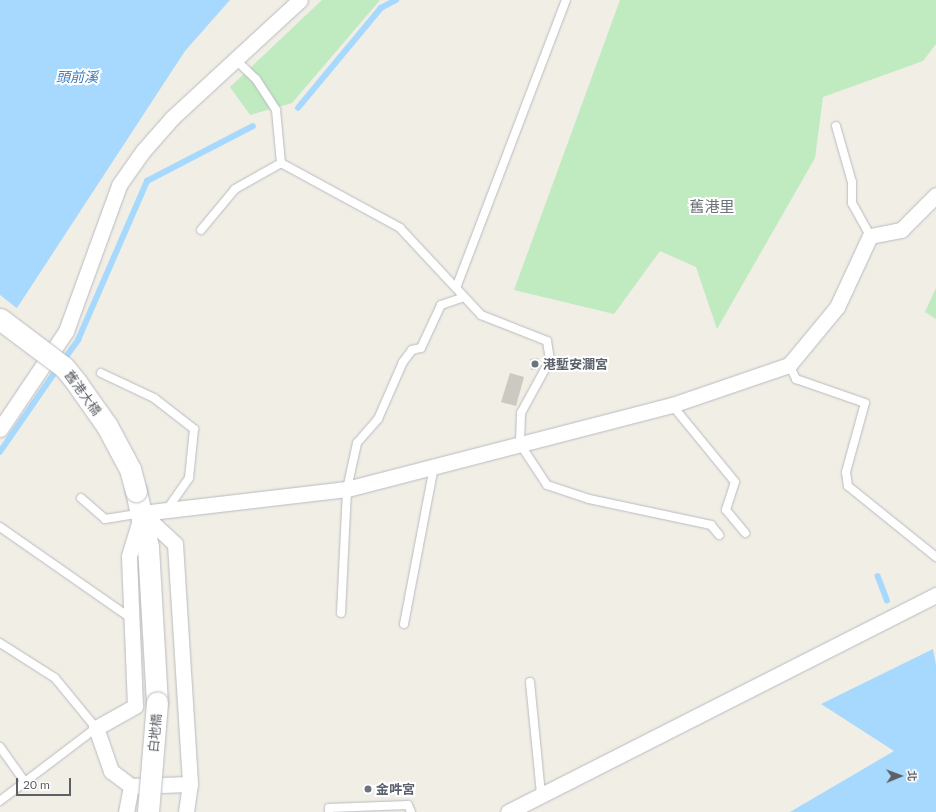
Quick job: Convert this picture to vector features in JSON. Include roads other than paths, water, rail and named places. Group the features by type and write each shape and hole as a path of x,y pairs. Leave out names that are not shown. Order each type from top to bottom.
{"main road":[{"name":"舊港大橋","path":"0,319 64,367 76,382 107,426 130,468 142,513"},
{"name":"白地橋","path":"142,513 148,547 157,702 148,812"}],"street":[{"path":"0,429 66,331 120,185 172,118 300,0"},
{"path":"142,513 347,489 672,405 789,365 837,307 870,236 901,230 936,195"},
{"path":"142,513 129,556 129,617 135,706 96,728 111,771 131,786 190,784"},
{"path":"142,513 175,544 190,784 186,812"},
{"path":"508,812 936,595"},
{"path":"126,812 131,786"}],"lane":[{"path":"456,288 566,0"},
{"path":"235,59 256,79 276,110 281,163"},
{"path":"836,126 852,182 852,203 870,236"},
{"path":"281,163 400,228 481,315 547,341 550,360 522,413 520,444 547,484 589,499 711,525 719,535"},
{"path":"201,230 235,189 281,163"},
{"path":"341,613 347,489 357,443 378,419 403,362 412,350 421,348 441,305 464,297"},
{"path":"789,365 796,378 865,402 846,472 848,486 936,557"},
{"path":"101,373 154,398 194,429 189,478 166,511"},
{"path":"672,405 735,482 726,510 745,533"},
{"path":"404,624 434,466"},
{"path":"81,498 105,519 142,513"},
{"path":"0,527 129,617"},
{"path":"0,643 55,678 96,728 0,801"},
{"path":"530,682 541,796"},
{"path":"0,748 25,782"},
{"path":"329,812 329,808 408,805 411,812"}],"water":[{"name":"頭前溪","path":"0,0 230,0 185,51 0,334"},
{"path":"933,649 936,665 936,812 790,812 894,751 821,704"}],"waterway":[{"path":"298,108 381,8 396,0"},
{"path":"63,361 78,340 147,181 253,126"},
{"path":"0,452 58,368"},
{"path":"878,576 887,600"}],"place":[{"name":"港塹安瀾宮","path":"535,364"},
{"name":"金吽宮","path":"368,789"}],"district":[{"name":"舊港里","path":"712,207"}]}
